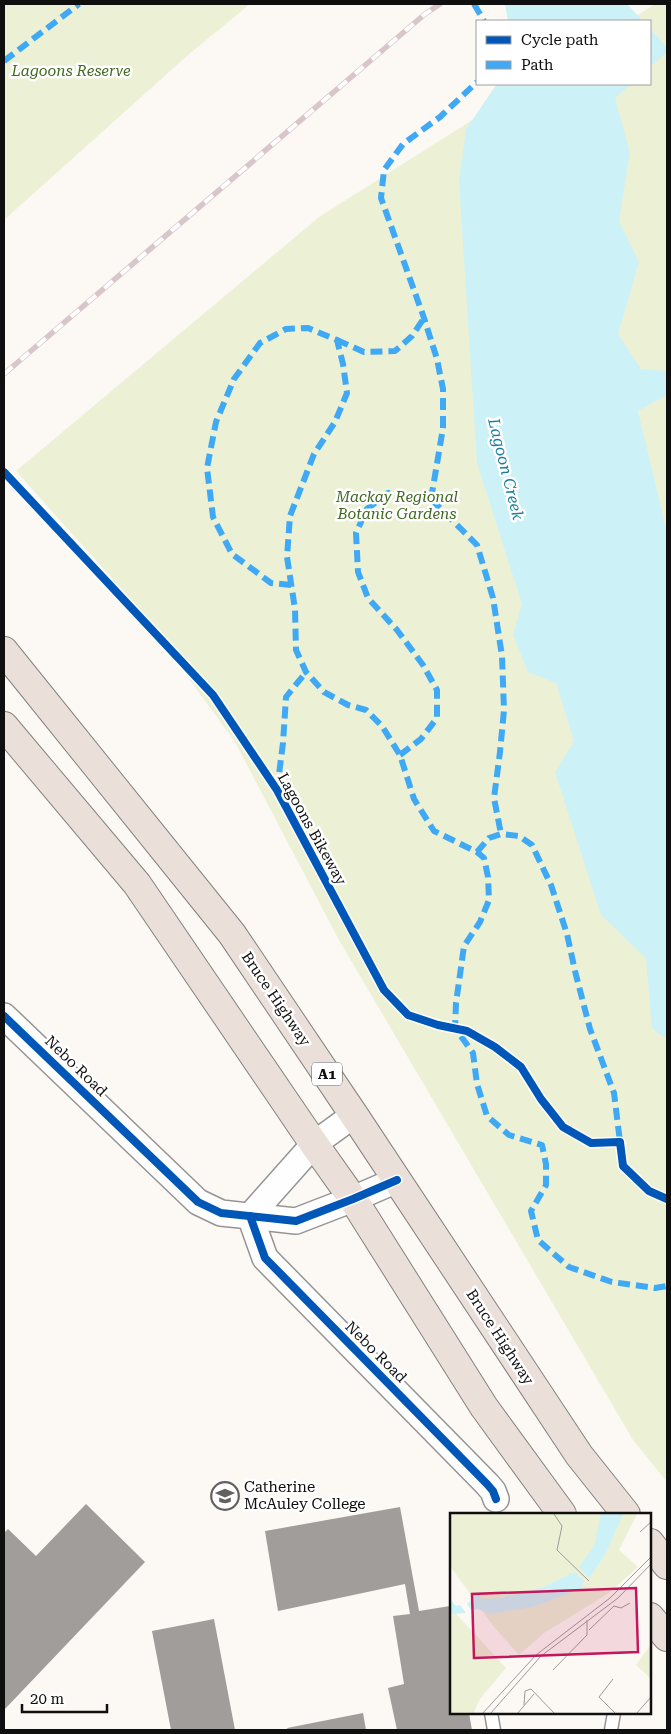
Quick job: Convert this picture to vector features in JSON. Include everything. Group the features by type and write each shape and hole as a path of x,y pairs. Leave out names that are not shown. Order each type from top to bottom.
{"highway":[{"name":"Bruce Highway","path":"4,651 232,934 579,1455 625,1513"},
{"path":"4,726 137,884 353,1199 484,1407 561,1513"},
{"path":"651,1545 667,1565"},
{"path":"651,1618 667,1637"}],"street":[{"name":"Nebo Road","path":"4,1016 198,1202 221,1213 296,1221 397,1180"},
{"path":"250,1216 314,1144 354,1115"},
{"name":"Nebo Road","path":"250,1216 264,1258 487,1484 493,1491 495,1506"}],"lane":[{"path":"491,1714 494,1730"},
{"path":"611,1730 614,1714"}],"green space":[{"name":"Lagoons Reserve","path":"4,4 250,4 188,55 4,220"},
{"name":"Mackay Regional Botanic Gardens","path":"655,4 667,4 667,1482 633,1440 340,942 235,742 133,602 16,471 319,217 527,85 651,85 651,20 630,20"}],"water":[{"path":"505,4 627,4 642,20 508,20"},
{"path":"651,29 667,48 667,52 651,66"},
{"name":"Lagoon Creek","path":"496,85 630,85 615,98 630,153 619,221 639,262 618,334 641,369 666,371 667,395 638,411 667,533 667,1040 652,1028 646,958 601,915 555,772 574,741 556,683 528,672 513,635 522,604 477,463 459,181 466,129"}],"building":[{"path":"86,1504 145,1562 4,1710 4,1533 8,1529 36,1556"},
{"path":"400,1507 419,1611 450,1606 450,1714 469,1714 472,1730 397,1730 388,1688 404,1684 393,1616 410,1614 405,1584 278,1611 265,1531"},
{"path":"214,1619 235,1730 171,1730 152,1631"},
{"path":"363,1713 366,1730 288,1730 287,1728"}],"railway":[{"path":"4,374 425,14 440,4"}],"marked path":[{"path":"4,61 79,4"},
{"path":"474,4 483,20"},
{"path":"431,499 443,428 443,389 437,359 424,318 381,198 384,170 403,144 440,117 476,83"},
{"path":"337,340 364,352 395,351 412,336 424,318"},
{"path":"291,585 271,583 232,554 213,517 207,468 216,422 234,379 260,343 286,329 308,328 337,340 347,393 335,422 314,454 290,516 287,557 295,609 296,650 306,672 324,692 348,705 366,710 382,726 400,755 414,799 434,831 477,852 484,858 488,877 489,900 480,922 464,946 456,1003 455,1028 473,1053 477,1084 487,1116 509,1135 542,1145 546,1164 546,1185 531,1211 538,1240 569,1267 612,1282 655,1288 667,1286"},
{"path":"400,755 421,739 437,718 437,690 423,665 397,630 368,598 358,572 356,533 367,509 388,493 431,499 477,545 493,598 502,656 504,710 494,798 501,834"},
{"path":"277,790 286,697 306,672"},
{"path":"477,852 489,838 501,834 519,836 532,845 551,885 567,934 590,1029 614,1093 620,1142"}],"cycle path":[{"name":"Lagoons Bikeway","path":"4,472 213,695 277,790 384,990 408,1015 438,1025 467,1031 495,1047 521,1067 541,1099 563,1127 591,1143 620,1142 623,1166 649,1191 667,1199"},
{"path":"4,1016 198,1202 221,1213 296,1221 397,1180"},
{"path":"250,1216 265,1258 487,1484 493,1491 496,1499"}],"place":[{"name":"Catherine McAuley College","path":"225,1496"}]}
